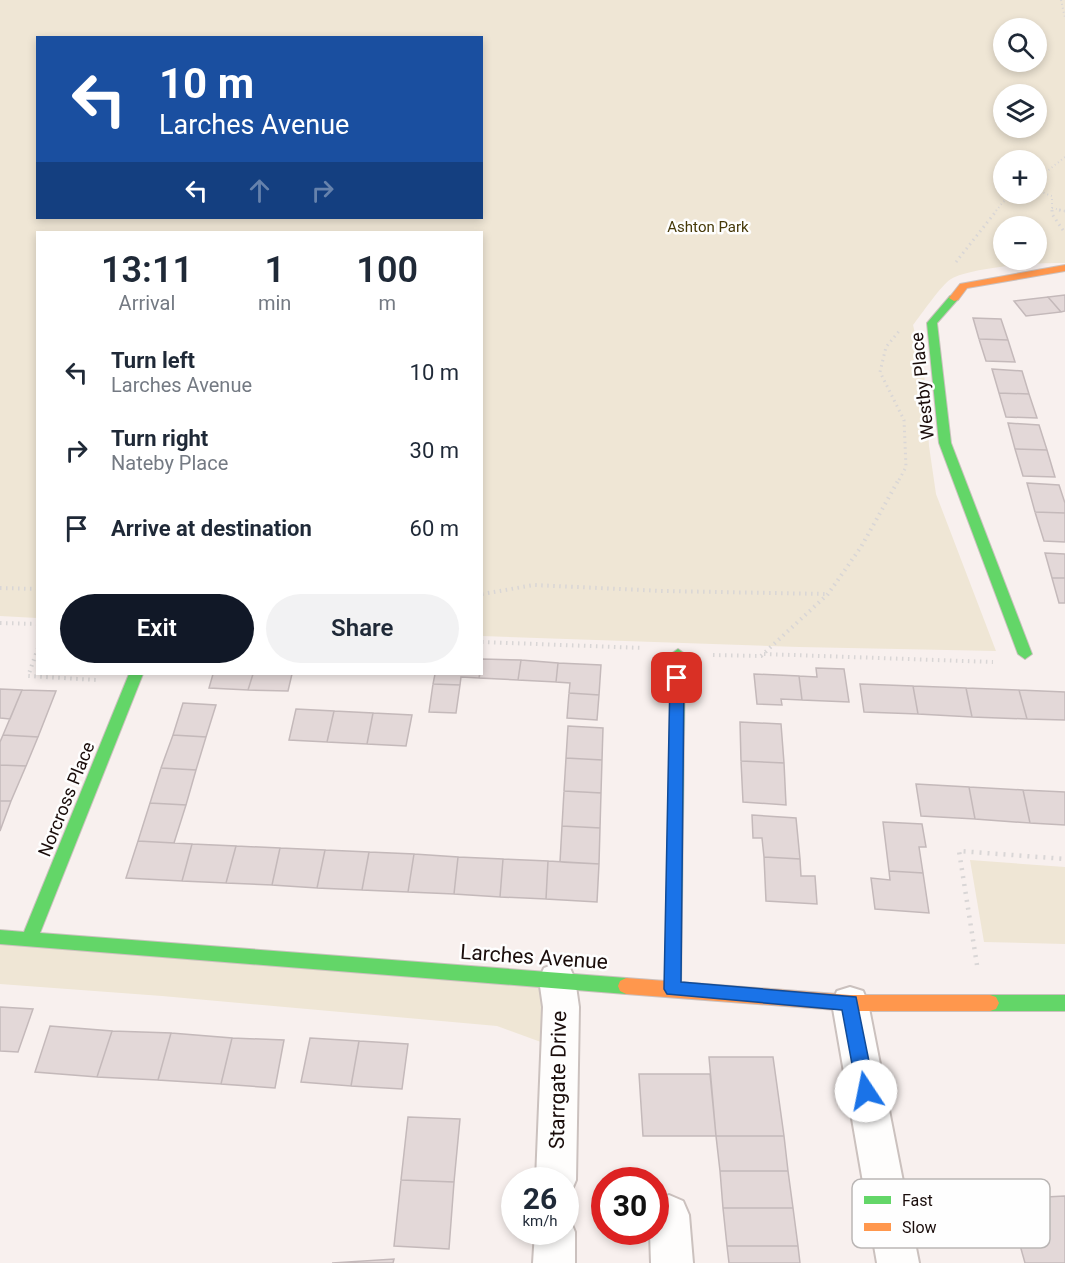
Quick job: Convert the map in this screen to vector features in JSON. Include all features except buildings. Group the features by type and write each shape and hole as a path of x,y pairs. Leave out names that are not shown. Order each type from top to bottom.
{"street":[{"name":"Westby Place","path":"1025,654 945,444 932,323 964,286 1065,268"},
{"path":"673,989 678,654"},
{"name":"Norcross Place","path":"29,939 134,678"},
{"name":"Larches Avenue","path":"0,937 850,1003 1065,1003"},
{"name":"Starrgate Drive","path":"556,1167 561,1007 557,979"},
{"path":"850,1003 882,1179"},
{"path":"669,1215 672,1263"},
{"path":"554,1263 555,1245"},
{"path":"895,1248 898,1263"}],"path":[{"path":"1061,0 1065,18"},
{"path":"1047,171 1065,157"},
{"path":"1047,194 1052,196 1052,213 1065,233"},
{"path":"1052,208 1065,211"},
{"path":"483,594 534,585 663,591 828,594 764,654"},
{"path":"0,588 36,589"},
{"path":"0,623 36,624"},
{"path":"483,642 633,646 678,654 761,656 764,654 1013,663 1025,654"},
{"path":"36,654 28,676 134,678"},
{"path":"983,1003 959,851 1065,859"}],"green space":[{"name":"Ashton Park","path":"0,0 1065,0 1065,263 1047,263 1047,216 993,216 993,268 974,271 951,279 942,287 913,325 924,371 929,446 936,494 996,651 483,636 483,231 36,231 36,618 0,616"},
{"path":"970,860 1065,867 1065,944 984,942"},
{"path":"0,940 557,979 560,1049 497,1026 0,984"}],"traffic: fast":[{"path":"954,298 932,323 945,443 1025,654"},
{"path":"673,989 678,654"},
{"path":"29,939 136,675"},
{"path":"0,937 626,986"},
{"path":"990,1003 1065,1003"}],"traffic: slow":[{"path":"954,298 964,286 1065,268"},
{"path":"626,986 850,1003 990,1003"}],"route":[{"path":"677,678 673,989 850,1003 866,1091"}]}
